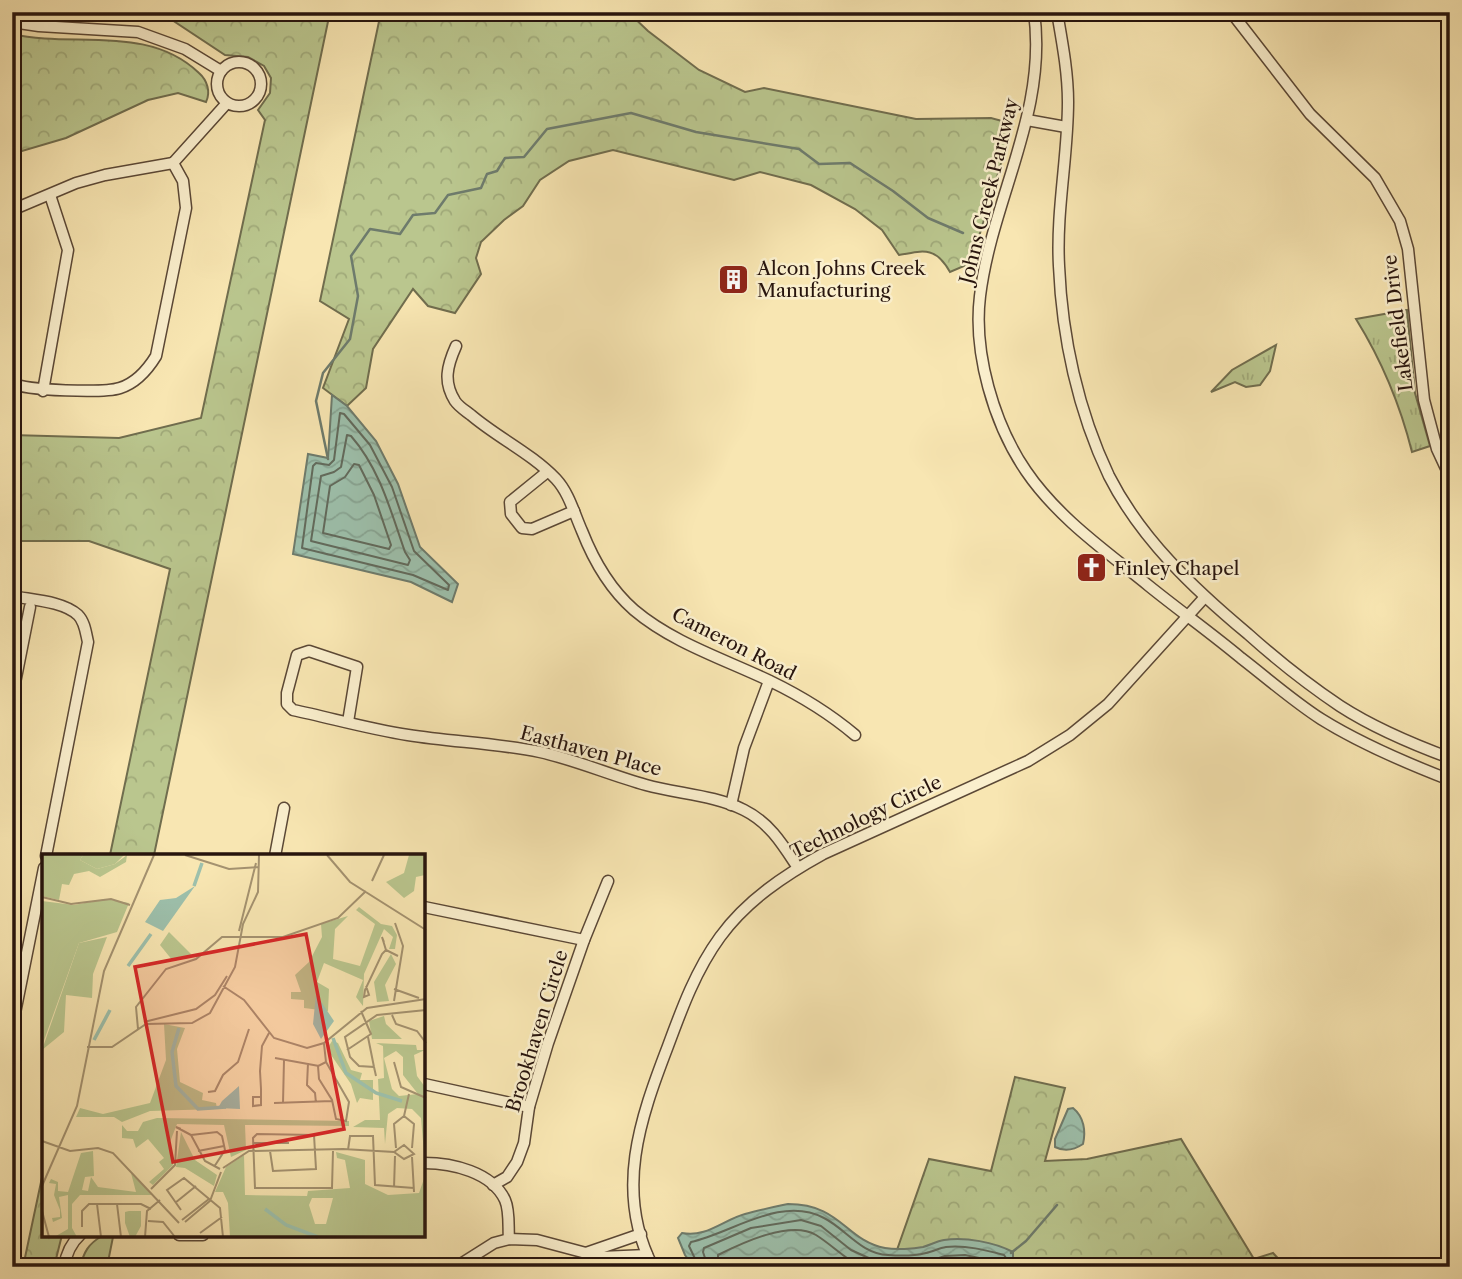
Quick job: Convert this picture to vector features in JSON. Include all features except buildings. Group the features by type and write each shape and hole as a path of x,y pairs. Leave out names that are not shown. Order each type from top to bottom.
{"street":[{"name":"Johns Creek Parkway","path":"1034,12 1037,51 1034,86 1027,120 988,252 980,297 980,333 991,396 1012,446 1027,472 1056,510 1322,720 1398,759 1450,780"},
{"path":"1057,12 1066,78 1066,127 1059,214 1062,316 1073,376 1110,476 1150,538 1204,597 1289,669 1342,707 1408,742 1450,758"},
{"name":"Lakefield Drive","path":"1231,12 1310,114 1376,178 1400,221 1408,250 1424,400 1437,449 1450,477"},
{"path":"12,22 138,32 185,49 221,71"},
{"path":"231,63 247,63 257,70 262,82 259,94 251,103 239,106 227,103 218,89 221,71 231,63"},
{"path":"12,210 105,175 173,163 227,103"},
{"path":"1027,120 1066,127"},
{"path":"12,383 18,387 43,391 120,389 148,369 156,356 186,208 183,181 173,163"},
{"path":"43,391 68,250 50,195"},
{"name":"Cameron Road","path":"456,346 447,367 448,385 456,403 558,481 604,575 634,610 685,643 769,681 831,715 855,735"},
{"path":"548,472 510,502 511,514 522,528 532,530 574,511"},
{"path":"12,596 63,607 79,615 88,642 46,854"},
{"name":"Technology Circle","path":"653,1267 640,1234 635,1209 633,1174 640,1125 686,999 702,965 722,935 752,901 798,868 1050,749 1080,728 1108,704 1204,597"},
{"path":"12,698 30,607"},
{"name":"Easthaven Place","path":"348,722 357,667 309,651 297,655 287,693 287,704 293,710 348,722 408,735 540,752 579,762 629,781 713,799 746,811 776,834 798,868"},
{"path":"731,805 744,748 769,681"},
{"path":"275,854 284,808"},
{"path":"12,1028 42,878"},
{"name":"Brookhaven Circle","path":"493,1185 507,1177 517,1162 548,1043 608,881"},
{"path":"425,906 584,940"},
{"path":"425,1084 530,1107"},
{"path":"425,1163 476,1173 493,1185 506,1201 509,1239"},
{"path":"611,1251 640,1234"},
{"path":"64,1267 78,1237"},
{"path":"456,1267 494,1244 509,1239 537,1240 586,1253 611,1251 647,1255"}],"green space":[{"path":"160,12 330,12 154,854 110,854 170,569 89,541 12,541 12,435 119,438 201,418 265,120 258,110 270,93 271,78 264,66 248,57 225,55"},
{"path":"381,12 628,12 699,70 745,92 764,88 916,119 991,118 1013,124 971,263 950,272 940,258 929,252 899,255 882,230 855,209 811,185 760,172 734,180 613,150 569,161 540,180 523,206 481,242 476,258 481,274 455,313 428,306 413,289 373,349 366,388 347,406 323,388 349,319 320,301"},
{"path":"12,34 36,38 110,40 157,48 179,58 199,73 207,86 206,102 178,93 148,100 66,138 12,154"},
{"path":"1407,310 1415,393 1430,446 1412,452 1389,383 1356,319"},
{"path":"1276,345 1270,371 1260,385 1246,387 1235,382 1211,392 1232,370"},
{"path":"1015,1077 1065,1088 1045,1161 1087,1159 1181,1139 1254,1259 1273,1253 1286,1267 891,1267 929,1159 991,1171"},
{"path":"42,1177 42,1237 62,1237 54,1267 23,1267"},
{"path":"100,1237 113,1237 107,1267 80,1267 93,1242"}],"water":[{"path":"332,395 347,406 376,441 398,484 420,547 458,584 452,602 411,582 293,554 308,454 328,458"},
{"path":"1073,1108 1083,1124 1083,1144 1069,1150 1059,1149 1055,1147 1055,1139 1068,1109"},
{"path":"788,1204 820,1210 860,1238 885,1248 914,1248 944,1240 970,1240 997,1245 1013,1252 1013,1262 1009,1267 694,1267 678,1238 682,1233 707,1231 745,1214"}],"waterway":[{"path":"328,459 316,401 323,373 350,339 358,296 351,256 370,229 400,234 413,215 435,213 448,195 481,188 487,174 497,171 505,158 524,157 547,129 631,113 696,132 799,149 819,164 850,163 928,218 963,233"},
{"path":"1011,1253 1026,1241 1057,1205"}],"place":[{"name":"Alcon Johns Creek Manufacturing","path":"734,279"},
{"name":"Finley Chapel","path":"1091,568"}]}
